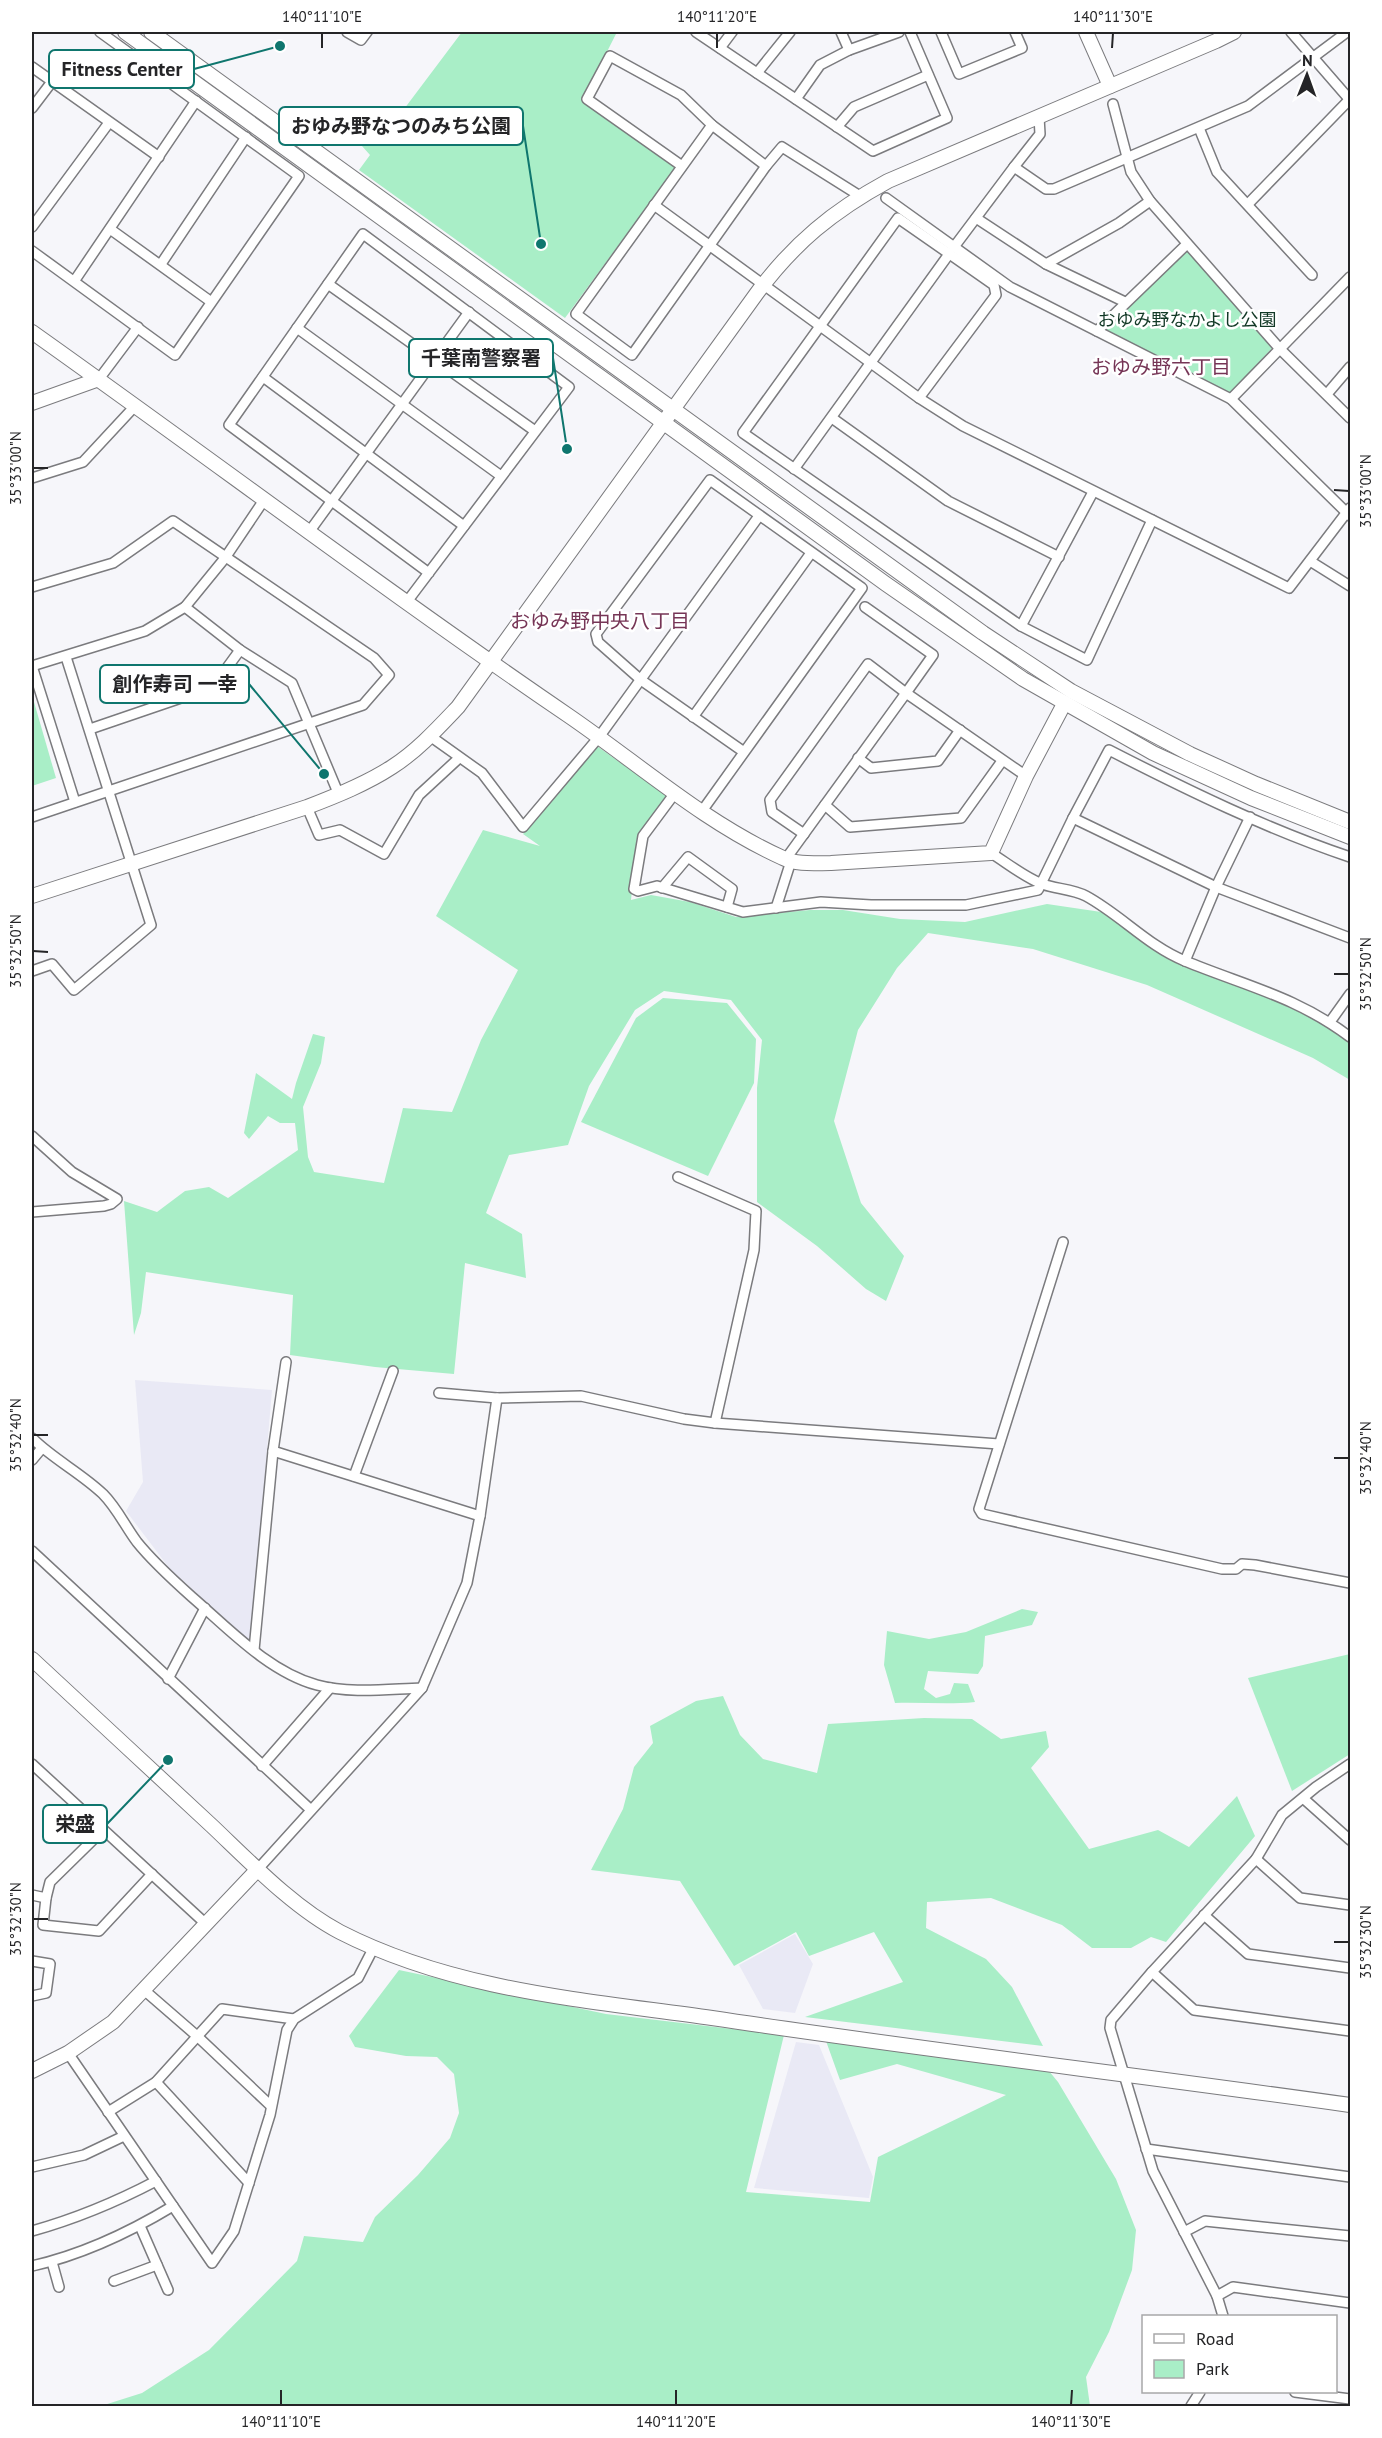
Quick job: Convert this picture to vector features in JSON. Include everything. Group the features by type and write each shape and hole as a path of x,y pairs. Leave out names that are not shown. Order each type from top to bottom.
{"street":[{"path":"32,251 75,280 175,355 298,176 100,32"},
{"path":"125,32 964,640 1064,704 1154,753 1204,778 1310,823 1350,837"},
{"path":"151,32 983,633 1071,691 1190,754 1350,822"},
{"path":"347,32 360,40 367,32"},
{"path":"696,32 873,151 947,118 910,32"},
{"path":"720,48 732,32"},
{"path":"757,73 790,32"},
{"path":"841,32 849,50"},
{"path":"796,99 820,65 849,50 899,32"},
{"path":"941,32 959,74 1022,48 1015,32"},
{"path":"1086,32 1110,86"},
{"path":"32,896 307,807 339,795 393,766 430,736 458,707 492,663 662,421 764,284 795,246 816,227 860,196 888,181 1234,32"},
{"path":"1248,204 1350,100 1291,32"},
{"path":"1014,167 1046,189 1054,189 1248,106 1347,32"},
{"path":"682,166 587,99 610,56 681,95 712,125 766,166"},
{"path":"32,67 108,124 159,158"},
{"path":"837,128 854,106 928,75"},
{"path":"32,108 51,83"},
{"path":"75,280 196,101"},
{"path":"1113,104 1131,172 1150,201 1280,349 1350,418"},
{"path":"794,469 952,250 1040,134 1040,117"},
{"path":"32,227 108,124"},
{"path":"712,125 576,314 632,355 766,166 782,147 860,196"},
{"path":"1199,128 1217,172 1312,275"},
{"path":"161,264 246,137"},
{"path":"885,198 994,285 996,295 919,398"},
{"path":"1046,264 1119,223 1150,201"},
{"path":"654,205 710,244 764,284 821,326 871,363 919,398 963,426 1289,588 1349,512 1231,399 1010,287 898,218 821,326 743,433 1021,626 1087,660 1152,520"},
{"path":"976,218 1046,264 1125,303"},
{"path":"110,229 210,301"},
{"path":"406,603 429,573 501,476 569,387 363,234 229,425 429,573"},
{"path":"1096,331 1187,243"},
{"path":"1231,399 1350,277"},
{"path":"328,284 536,431"},
{"path":"309,532 469,312"},
{"path":"32,403 99,379 138,327"},
{"path":"297,328 501,476"},
{"path":"32,332 406,603 599,737 675,793 747,841 788,860 831,863 992,853 1041,884 1084,895 1135,929 1156,947 1185,961 1266,990 1312,1011 1350,1037"},
{"path":"1327,394 1350,367"},
{"path":"263,377 464,526"},
{"path":"32,478 83,462 135,406"},
{"path":"832,418 948,501 1059,557"},
{"path":"702,811 862,588 710,480 596,634 598,642 641,681 744,752"},
{"path":"1021,626 1093,492"},
{"path":"75,802 32,666 145,631 185,607 225,558 264,500"},
{"path":"430,736 458,759 482,774 523,827 599,737 759,516"},
{"path":"32,587 113,563 173,521 374,658 389,675 363,705 32,817"},
{"path":"693,717 812,553"},
{"path":"1310,561 1350,586"},
{"path":"185,607 240,650 292,682 339,795"},
{"path":"776,908 788,860 804,834 933,655 865,607"},
{"path":"90,729 213,687 240,650"},
{"path":"32,971 52,964 74,990 151,925 66,657"},
{"path":"804,834 772,812 770,800 868,664 1026,776"},
{"path":"992,853 1026,776 1064,704"},
{"path":"858,758 871,768 938,761 960,730"},
{"path":"675,793 643,836 634,889 638,891 657,886 743,912 821,902 871,905 966,905 1038,890 1109,750 1172,782 1250,817 1350,857"},
{"path":"307,807 319,835 340,830 384,854 418,795 458,759"},
{"path":"825,805 850,827 961,818 1002,761"},
{"path":"1185,961 1216,887 1250,817"},
{"path":"1073,818 1216,887 1350,938"},
{"path":"662,888 688,857 732,890 727,907"},
{"path":"1330,1022 1350,994"},
{"path":"32,1136 72,1172 117,1199 104,1206 32,1212"},
{"path":"678,1177 756,1211 754,1250 715,1424"},
{"path":"1063,1242 979,1509 982,1515 1222,1569 1236,1569 1242,1564 1255,1565 1350,1583"},
{"path":"254,1650 273,1451 286,1362"},
{"path":"354,1476 393,1371"},
{"path":"439,1393 497,1398 581,1396 715,1424 999,1444"},
{"path":"32,2071 68,2053 113,2022 258,1869 422,1688 467,1583 480,1516 497,1398"},
{"path":"32,1438 102,1493 114,1506 137,1543 167,1574 254,1650 301,1680 330,1688 422,1688"},
{"path":"32,1460 42,1448"},
{"path":"273,1451 480,1516"},
{"path":"32,1551 168,1680 311,1810"},
{"path":"168,1680 205,1608"},
{"path":"32,1659 258,1869 303,1907 337,1930 374,1947 447,1974 502,1987 795,2031 1350,2105"},
{"path":"262,1766 330,1688"},
{"path":"32,1764 206,1924"},
{"path":"1224,2315 1217,2296 1153,2171 1110,2028 1111,2020 1256,1859 1282,1815 1316,1787 1350,1764"},
{"path":"1304,1799 1350,1840"},
{"path":"103,1830 50,1882 43,1925 99,1931 152,1874"},
{"path":"1256,1859 1300,1898 1350,1905"},
{"path":"32,1896 46,1898"},
{"path":"1204,1915 1248,1954 1350,1968"},
{"path":"68,2053 212,2263 234,2231 271,2106 287,2030 294,2019 358,1978 374,1947"},
{"path":"32,1962 50,1964 46,1993 32,1996"},
{"path":"1152,1972 1194,2010 1350,2031"},
{"path":"144,1990 271,2106"},
{"path":"108,2112 156,2082 222,2009 294,2019"},
{"path":"156,2082 249,2183"},
{"path":"32,2167 84,2155 124,2136"},
{"path":"1146,2150 1350,2177"},
{"path":"32,2231 63,2223 120,2200 156,2181"},
{"path":"32,2266 52,2262 140,2226 173,2206"},
{"path":"1184,2232 1205,2221 1350,2236"},
{"path":"140,2226 168,2290"},
{"path":"52,2262 59,2287"},
{"path":"114,2281 157,2265"},
{"path":"1217,2296 1233,2287 1350,2303"},
{"path":"1191,2406 1199,2393"},
{"path":"1309,2393 1350,2399"}],"shaded area":[{"path":"135,1380 272,1390 251,1639 249,1641 170,1569 126,1511 143,1482"},
{"path":"795,1934 813,1964 795,2013 763,2009 739,1965"},
{"path":"796,2042 819,2045 873,2177 869,2198 754,2188"}],"green space":[{"path":"462,32 617,32 582,101 676,167 565,318 359,170 370,155 362,146 368,137 380,141"},
{"name":"おゆみ野なかよし公園","path":"1190,249 1274,346 1228,395 1103,328"},
{"path":"32,695 56,778 32,786"},
{"path":"597,746 667,796 637,837 631,900 651,895 690,902 736,917 810,910 843,910 900,919 965,922 1047,904 1108,913 1149,947 1237,983 1350,1036 1350,1080 1313,1058 1147,985 1033,949 928,933 897,968 858,1030 834,1121 861,1203 904,1256 886,1301 866,1289 817,1246 757,1202 757,1088 762,1040 731,1000 664,991 635,1010 589,1086 568,1145 509,1155 486,1213 522,1234 526,1278 465,1263 454,1374 375,1367 290,1355 293,1295 146,1272 141,1313 134,1335 124,1201 157,1212 185,1191 209,1187 228,1198 298,1150 295,1123 280,1123 268,1116 249,1139 244,1133 256,1073 292,1099 313,1034 325,1037 321,1063 303,1107 308,1157 314,1172 384,1183 403,1108 452,1112 481,1040 518,970 436,916 483,830 540,846 523,834"},
{"path":"663,998 727,1003 756,1039 754,1083 708,1176 581,1122 636,1018"},
{"path":"1022,1609 1038,1612 1032,1625 985,1636 983,1666 978,1674 928,1671 924,1689 936,1698 950,1694 954,1683 968,1684 975,1702 895,1703 884,1665 887,1631 929,1639 966,1632"},
{"path":"1350,1654 1350,1754 1292,1791 1248,1678"},
{"path":"723,1696 740,1735 763,1759 817,1773 828,1724 924,1718 972,1719 1001,1739 1046,1731 1049,1747 1031,1768 1089,1849 1158,1830 1189,1847 1237,1796 1255,1836 1166,1942 1151,1937 1131,1948 1092,1948 1062,1925 991,1898 927,1902 926,1928 986,1959 1012,1987 1043,2046 805,2017 903,1982 874,1932 809,1956 796,1932 734,1966 680,1881 591,1870 623,1809 634,1767 653,1743 650,1726 696,1701"},
{"path":"399,1970 606,2014 784,2035 746,2192 870,2202 878,2157 1006,2095 897,2064 840,2080 826,2041 1044,2065 1058,2082 1116,2179 1136,2230 1132,2270 1109,2332 1086,2377 1090,2406 101,2406 142,2393 209,2350 297,2261 304,2236 363,2242 375,2217 418,2175 450,2138 459,2113 454,2074 437,2057 406,2056 355,2047 349,2036"}],"place":[{"name":"Fitness Center","path":"280,46"},
{"name":"おゆみ野なつのみち公園","path":"541,244"},
{"name":"千葉南警察署","path":"567,449"},
{"name":"創作寿司 一幸","path":"324,774"},
{"name":"栄盛","path":"168,1760"}],"district":[{"name":"おゆみ野六丁目","path":"1161,367"},
{"name":"おゆみ野中央八丁目","path":"600,621"}]}
